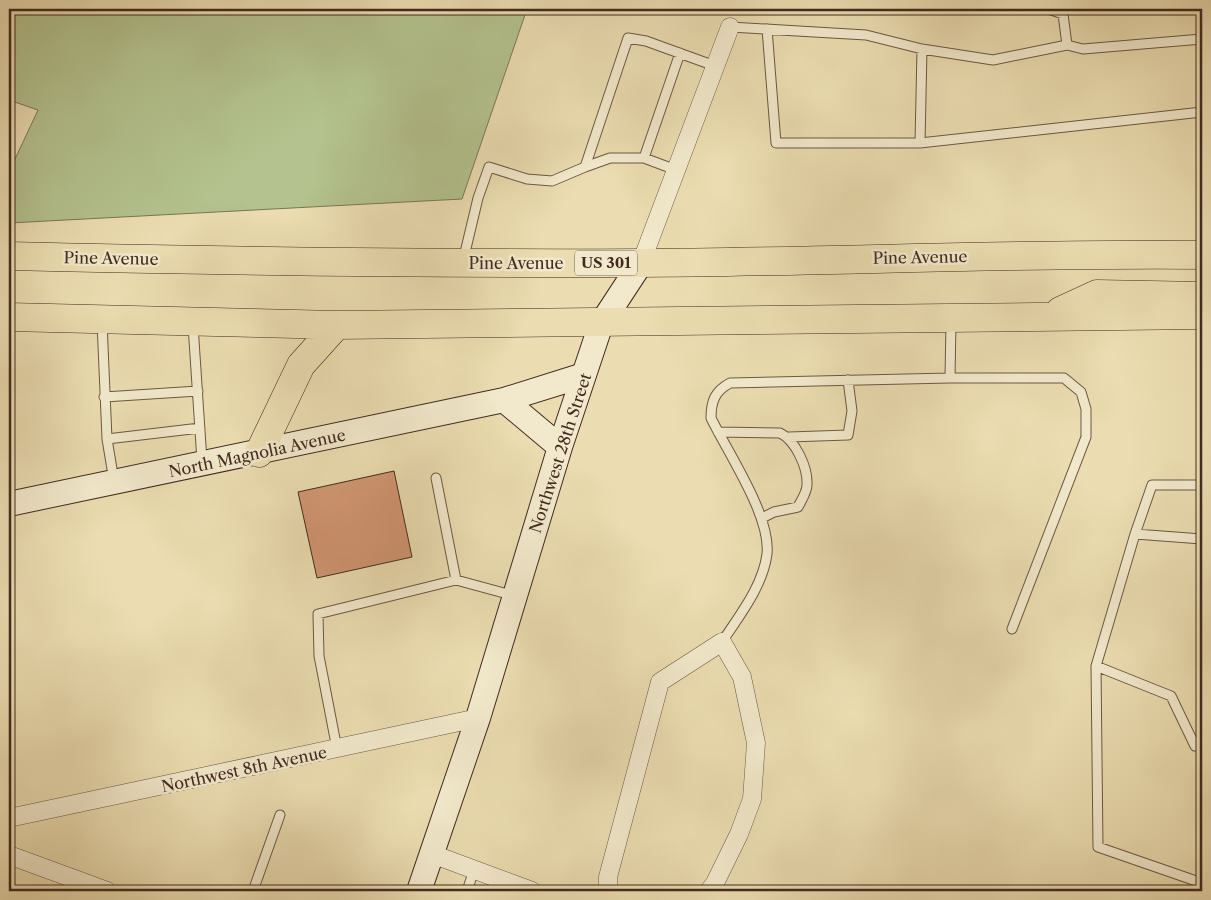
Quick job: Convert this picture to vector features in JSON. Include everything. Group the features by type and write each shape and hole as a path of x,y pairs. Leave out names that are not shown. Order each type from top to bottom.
{"highway":[{"name":"Pine Avenue","path":"9,256 347,264 642,263 938,257 1202,255"},
{"path":"1050,315 1097,294 1202,296"},
{"path":"9,317 337,325 602,324 951,316 1202,315"},
{"path":"259,453 301,365 337,325"}],"main road":[{"name":"Northwest 28th Street","path":"419,891 478,718 560,447 602,324 642,263"},
{"name":"North Magnolia Avenue","path":"9,504 504,400 584,375"},
{"path":"504,400 560,447"}],"street":[{"name":"Northwest 28th Street","path":"642,263 730,27"},
{"path":"608,891 608,877 660,682 722,642 742,677 756,743 752,799 739,834 715,883 709,891"},
{"name":"Northwest 8th Avenue","path":"9,818 478,718"},
{"path":"432,854 532,891"},
{"path":"9,855 107,891"}],"lane":[{"path":"1048,9 1064,12 1067,45"},
{"path":"730,27 866,35 922,49 993,60 1067,45 1083,49 1202,39"},
{"path":"767,29 776,143 920,143 1202,112"},
{"path":"585,168 628,38 646,41 716,66"},
{"path":"920,143 922,49"},
{"path":"644,158 680,53"},
{"path":"462,263 478,198 489,168 527,180 552,181 610,158 644,158 676,170"},
{"path":"950,378 951,316"},
{"path":"102,320 104,397 114,482"},
{"path":"193,322 203,464"},
{"path":"722,642 745,608 760,578 767,554 762,518 711,418 711,404 720,389 730,383 950,378 1064,378 1081,392 1086,408 1086,437 1012,629"},
{"path":"718,432 780,433 789,437 848,436 852,412 848,380"},
{"path":"104,397 198,391"},
{"path":"108,439 200,428"},
{"path":"762,518 774,512 798,507 807,485 804,465 789,437"},
{"path":"436,478 456,580"},
{"path":"1202,485 1152,486 1135,534 1096,666 1098,847 1202,883"},
{"path":"1135,534 1202,539"},
{"path":"338,749 319,656 318,614 456,580 515,596"},
{"path":"1096,666 1171,696 1195,746 1202,747"},
{"path":"252,891 280,815"},
{"path":"467,891 474,870"}],"green space":[{"path":"9,9 527,9 462,199 9,223 9,172 38,110 9,100"}],"building":[{"path":"394,471 412,557 317,578 298,492"}]}
